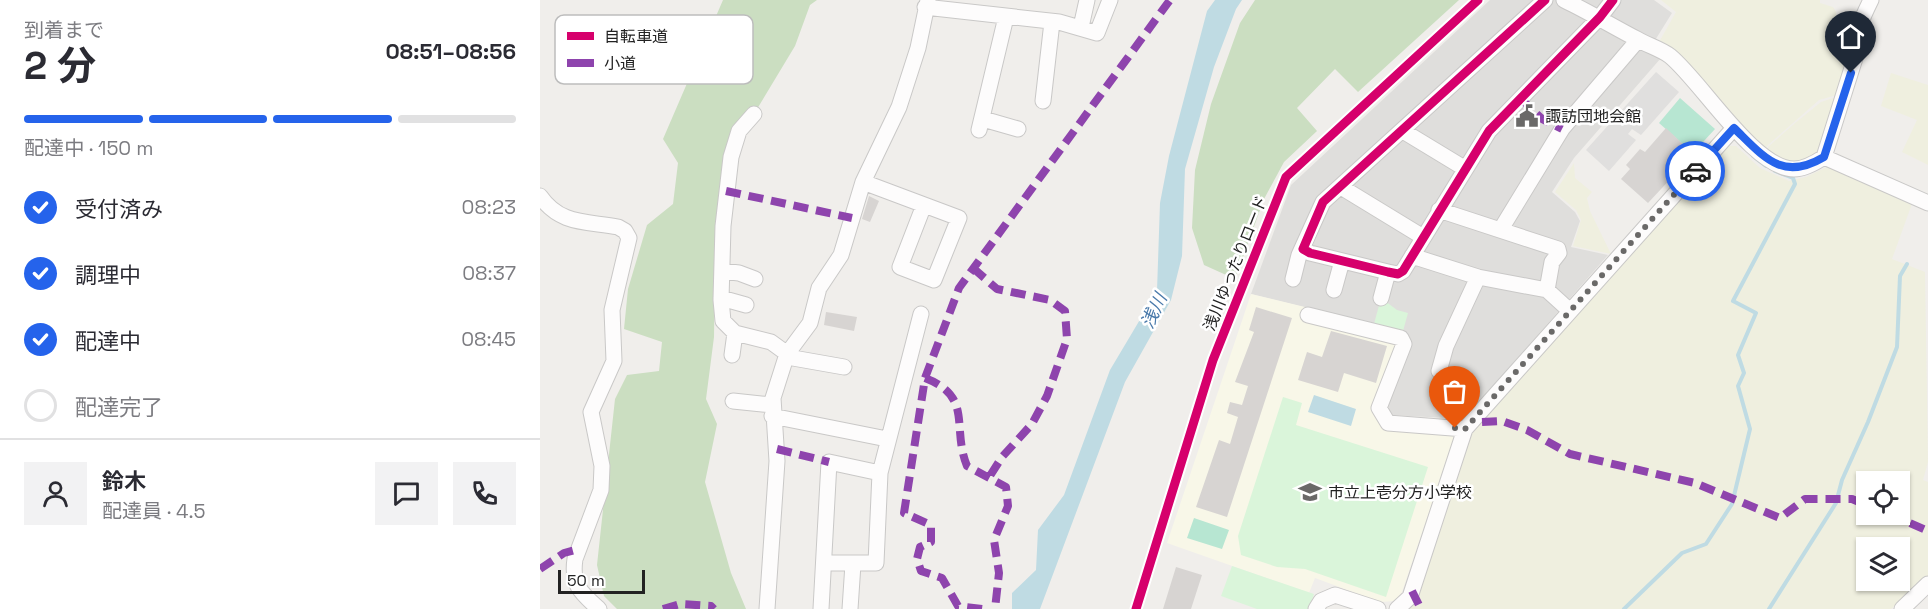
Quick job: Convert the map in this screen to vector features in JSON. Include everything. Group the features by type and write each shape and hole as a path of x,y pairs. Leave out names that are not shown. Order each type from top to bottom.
{"street":[{"path":"1081,27 1087,0"},
{"path":"767,609 777,461 772,410 787,354 810,323 819,288 841,255 863,182 898,107 918,48 927,4 1053,22 1081,27 1097,33 1110,0"},
{"path":"1293,279 1319,208 1545,0"},
{"path":"1564,0 1668,54 1689,74 1734,128 1761,154 1779,165 1793,169 1808,166 1824,157 1857,52 1857,37 1861,19 1872,0"},
{"path":"1303,249 1310,253 1398,274 1412,256 1464,168 1489,131 1600,17 1613,0"},
{"path":"1006,16 981,124 1018,129"},
{"path":"1043,101 1053,22"},
{"path":"1501,229 1562,129 1638,40"},
{"path":"754,114 739,131 731,157 726,191 722,271 723,321 735,333 771,342 787,354 843,367"},
{"path":"1397,609 1410,597 1465,429 1734,128"},
{"path":"1402,131 1464,168"},
{"path":"1824,157 1928,203"},
{"path":"863,182 959,218 934,280 900,267 924,205"},
{"path":"1341,188 1423,237"},
{"path":"540,196 545,211 573,220 618,227 625,231 629,238 612,310 614,361 591,412 602,466 601,490 575,559 573,571 579,592 599,609"},
{"path":"1439,210 1558,249 1547,290"},
{"path":"1412,256 1478,277 1547,290 1570,311"},
{"path":"1334,290 1342,261"},
{"path":"722,271 739,273 755,279"},
{"path":"1381,298 1388,272"},
{"path":"1439,371 1446,346 1478,277"},
{"path":"721,298 746,305"},
{"path":"825,563 876,563 880,473 921,314"},
{"path":"1308,315 1401,338 1404,344 1379,408 1388,423 1465,429"},
{"path":"732,355 735,333"},
{"path":"733,401 887,439"},
{"path":"821,609 829,462 880,473"},
{"path":"850,609 853,564"},
{"path":"1902,609 1928,584"},
{"path":"1316,609 1321,601 1335,595 1378,609"}],"shaded area":[{"path":"1490,0 1654,0 1672,13 1649,50 1661,58 1574,158 1552,192 1575,212 1580,221 1571,247 1608,255 1464,419 1392,415 1387,407 1412,343 1405,332 1251,294 1291,185"},
{"path":"1656,72 1679,92 1641,135 1632,129 1628,134 1636,140 1609,171 1586,150"},
{"name":"市立上壱分方小学校","path":"1251,294 1309,308 1401,338 1379,408 1385,420 1453,434 1453,441 1402,592 1395,601 1380,602 1315,578 1309,593 1167,543"}],"green space":[{"path":"723,0 817,0 810,5 795,46 754,114 739,131 715,261 714,337 706,399 717,424 705,482 731,573 746,609 617,609 604,596 597,565 615,399 627,375 659,371 662,342 624,329 628,289 647,225 673,204 678,163 663,139 687,84 753,84 753,15 717,15"},
{"path":"1255,0 1459,0 1358,92 1335,69 1297,108 1317,131 1284,162 1264,199 1235,279 1204,265 1192,228 1195,170 1211,104 1240,23"},
{"path":"1661,0 1820,0 1820,3 1833,7 1836,12 1837,34 1855,39 1839,98 1833,96 1819,100 1765,150 1659,42 1676,12"},
{"path":"1891,73 1928,85 1928,165 1902,152 1917,120 1881,106"},
{"path":"1680,98 1715,129 1693,153 1659,123"},
{"path":"1833,98 1839,100 1820,152 1795,165 1767,152 1768,147 1795,123 1821,102"},
{"path":"1727,146 1736,146 1760,168 1789,181 1806,177 1827,167 1913,201 1892,259 1925,272 1928,462 1923,480 1928,482 1928,577 1891,609 1409,609 1417,599 1466,445 1474,430"},
{"path":"1574,163 1575,178 1592,192 1587,198 1590,211 1611,254 1573,246 1581,220 1576,210 1555,192"},
{"path":"1381,298 1397,310 1408,313 1403,331 1374,324"},
{"path":"1283,397 1302,403 1296,425 1428,467 1386,597 1305,569 1277,567 1241,555 1238,536"},
{"path":"1194,518 1229,530 1222,549 1187,538"},
{"path":"1232,566 1314,594 1309,609 1257,609 1221,596"}],"water":[{"name":"浅川","path":"1215,0 1242,0 1236,9 1214,67 1185,169 1182,256 1171,300 1125,382 1040,609 1012,609 1012,593 1036,570 1038,530 1064,495 1110,370 1157,291 1160,203 1169,156 1207,11"},
{"path":"1314,395 1356,409 1351,426 1308,412"}],"building":[{"name":"諏訪団地会館","path":"1525,108 1536,118 1530,125 1519,115"},
{"path":"1666,128 1685,146 1680,151 1689,159 1648,203 1621,179 1630,169 1626,165 1640,149 1645,152"},
{"path":"869,196 879,201 870,222 862,219"},
{"path":"1256,307 1292,318 1227,517 1196,507 1219,440 1230,444 1238,417 1227,413 1230,402 1242,405 1248,386 1235,382 1254,332 1249,330"},
{"path":"826,312 857,317 854,331 824,325"},
{"path":"1331,331 1387,346 1376,383 1344,373 1338,392 1298,380 1307,352 1322,357"},
{"path":"1176,567 1202,575 1191,609 1163,609"}],"waterway":[{"path":"1753,156 1766,166"},
{"path":"1624,609 1682,553 1706,544 1732,504 1750,429 1738,386 1744,373 1738,355 1756,313 1733,301 1795,184 1793,178 1775,171"},
{"path":"1769,609 1836,503 1842,480 1868,422 1897,347 1900,276 1907,264"}],"marked path":[{"path":"982,609 958,606 942,578 921,571 917,559 920,547 931,542 931,525 904,513 925,378 959,288 1170,0"},
{"path":"1520,98 1542,119 1562,129"},
{"path":"726,191 852,218"},
{"path":"973,268 997,289 1050,300 1065,311 1067,339 1047,396 1032,424 1002,457 988,479"},
{"path":"925,378 950,394 956,404 967,466 1006,487 1008,506 994,540 999,573 995,609"},
{"path":"1482,422 1502,421 1527,430 1570,454 1695,483 1780,518 1805,499 1856,501"},
{"path":"777,449 829,462"},
{"path":"1910,523 1928,531"},
{"path":"540,569 564,553 579,549"},
{"path":"1412,591 1421,609"},
{"path":"663,609 680,604 711,606 714,609"}],"cycle path":[{"name":"浅川ゆったりロード","path":"1136,609 1213,360 1286,177 1478,0"},
{"path":"1545,0 1323,202 1303,249 1310,253 1388,272 1398,274 1403,271 1489,131 1600,17 1613,0"}],"way so far":[{"path":"1455,428 1465,429 1695,171"}],"place":[{"name":"諏訪団地会館","path":"1527,116"},
{"name":"市立上壱分方小学校","path":"1310,492"}],"route":[{"path":"1695,171 1734,128 1761,154 1779,165 1793,169 1808,166 1824,157 1851,73"}]}
